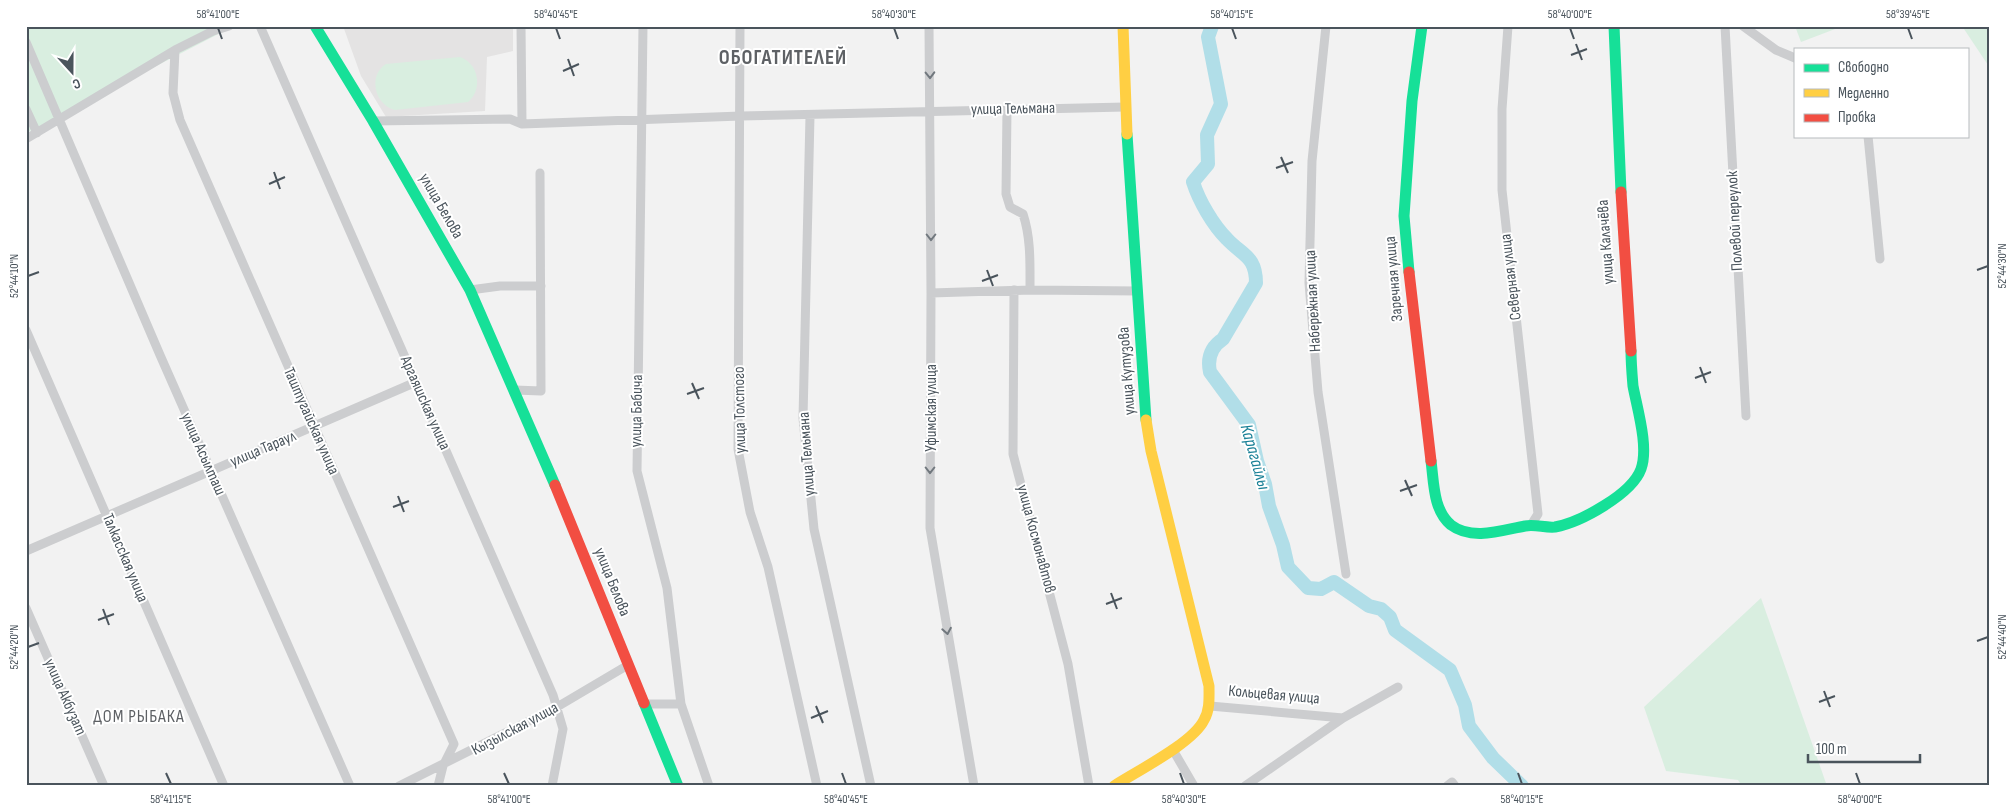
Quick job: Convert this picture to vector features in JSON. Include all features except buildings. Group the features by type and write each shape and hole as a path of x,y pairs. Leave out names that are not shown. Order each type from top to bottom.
{"main road":[{"name":"улица Белова","path":"315,26 373,121 470,290 515,390 678,786"},
{"name":"улица Кутузова","path":"1123,26 1126,107 1146,412 1151,451 1209,686 1210,706"},
{"name":"Заречная улица","path":"1422,26 1410,120 1404,216 1412,310 1436,500 1441,515 1448,524 1460,532 1510,531 1531,525"},
{"name":"улица Калачёва","path":"1531,525 1546,528 1572,522 1605,505 1632,482 1641,469 1644,454 1632,382 1618,183 1614,26"},
{"name":"Кольцевая улица","path":"1114,786 1172,750 1200,729 1209,716 1210,706"}],"street":[{"path":"26,139 61,120 175,50 213,31 229,26"},
{"name":"Аргаяшская улица","path":"260,26 557,708 563,729 552,786"},
{"path":"521,26 522,124"},
{"name":"улица Бабича","path":"643,26 637,471 667,588 681,704 709,786"},
{"name":"улица Толстого","path":"740,26 738,449 750,512 768,567 816,786"},
{"name":"Уфимская улица","path":"929,26 932,293 930,528 974,786"},
{"name":"Набережная улица","path":"1326,26 1312,161 1310,282 1318,392 1346,574"},
{"name":"Северная улица","path":"1508,26 1502,109 1502,190 1538,514 1531,525"},
{"name":"Полевой переулок","path":"1725,26 1746,416"},
{"path":"1743,26 1776,50 1794,58"},
{"name":"улица Асылташ","path":"26,42 211,471 350,786"},
{"name":"Таштугайская улица","path":"175,50 173,93 180,120 313,427 454,744 443,766 438,786"},
{"name":"улица Тельмана","path":"642,120 1126,107"},
{"path":"26,109 37,133"},
{"path":"1007,110 1006,194 1010,207 1023,214 1027,224 1030,290"},
{"name":"улица Тельмана","path":"810,116 803,418 806,452 814,529 871,786"},
{"path":"373,121 510,119 522,124 642,120"},
{"path":"1868,138 1880,259"},
{"path":"515,390 541,391 540,173"},
{"path":"470,290 500,286 540,286"},
{"path":"932,293 1014,290 1138,291"},
{"name":"улица Космонавтов","path":"1014,290 1013,454 1068,664 1089,786"},
{"name":"Талкасская улица","path":"26,330 224,786"},
{"name":"улица Тараул","path":"26,551 416,382"},
{"name":"улица Акбузат","path":"26,608 104,786"},
{"name":"Кызылская улица","path":"399,786 443,766 557,708 628,665"},
{"name":"Кольцевая улица","path":"1245,786 1343,718 1398,687"},
{"path":"643,704 681,704"},
{"name":"Кольцевая улица","path":"1210,706 1343,718"},
{"path":"1172,750 1194,786"}],"shaded area":[{"path":"343,26 513,26 513,51 487,57 485,111 386,117 361,76"}],"green space":[{"path":"26,26 234,26 26,133"},
{"path":"1795,26 1843,26 1801,42"},
{"path":"1962,26 1990,26 1990,68"},
{"path":"460,57 471,65 477,77 476,91 468,102 395,110 388,107 378,96 375,82 380,69 386,64"},
{"path":"1761,598 1827,786 1742,786 1738,780 1666,771 1644,707"}],"waterway":[{"name":"Карагайлы","path":"1212,26 1208,37 1221,104 1207,135 1208,164 1193,182 1203,205 1217,227 1251,262 1254,267 1256,283 1223,339 1213,349 1209,367 1210,372 1249,425 1269,506 1283,545 1288,567 1308,588 1321,589 1334,582 1369,606 1381,609 1390,617 1395,630 1450,670 1465,705 1469,726 1493,758 1522,786"}],"traffic: fast":[{"path":"315,26 373,121 470,290 555,485"},
{"path":"1409,272 1404,216 1412,101 1422,26"},
{"path":"1614,26 1621,192"},
{"path":"1127,134 1146,420"},
{"path":"1431,461 1435,496 1441,512 1445,519 1459,530 1488,533 1529,526 1555,527 1578,519 1604,506 1617,497 1636,478 1643,460 1643,439 1633,386 1631,351"},
{"path":"644,703 678,786"}],"traffic: slow":[{"path":"1123,26 1127,134"},
{"path":"1114,786 1164,756 1189,738 1204,720 1209,704 1209,686 1151,451 1146,420"}],"traffic: jam":[{"path":"1621,192 1631,351"},
{"path":"1409,272 1431,461"},
{"path":"555,485 644,703"}],"district":[{"name":"ОБОГАТИТЕЛЕЙ","path":"783,57"},
{"name":"ДОМ РЫБАКА","path":"139,716"}]}
